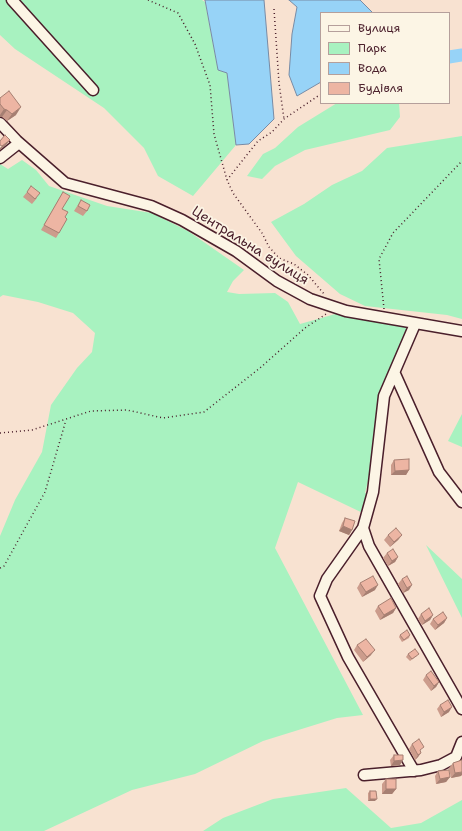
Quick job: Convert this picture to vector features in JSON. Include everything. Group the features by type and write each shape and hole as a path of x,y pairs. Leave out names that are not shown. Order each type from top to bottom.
{"street":[{"path":"12,0 93,90"},
{"name":"Центральна вулиця","path":"0,123 19,143 65,183 151,206 182,220 236,250 277,281 310,299 346,311 462,331"},
{"path":"0,158 19,143"},
{"path":"414,771 348,657 320,596 327,579 363,528 373,492 384,396 395,374 415,324"},
{"path":"395,374 439,472 462,502"},
{"path":"363,528 369,546 462,709"},
{"path":"364,775 414,771 441,765 456,757 462,742"}],"path":[{"path":"0,433 32,430 91,411 127,410 163,418 204,412 260,368 305,328 336,307 308,275 294,264 280,258 268,247 262,233 232,193 214,134 210,85 195,44 178,13 148,0"},
{"path":"274,9 279,83 284,119"},
{"path":"227,180 258,141 272,132 284,119 320,95"},
{"path":"385,317 379,259 392,233 462,161"},
{"path":"0,568 4,566 45,492 66,420"}],"green space":[{"path":"0,0 202,0 205,2 218,70 227,73 236,145 193,196 158,176 144,148 104,108 15,49 0,35"},
{"path":"335,104 399,104 400,117 390,130 305,150 275,166 262,179 247,176 263,154 275,148 298,127"},
{"path":"462,136 462,319 447,315 365,306 340,294 296,256 271,222 304,204 332,185 362,171 387,148"},
{"path":"22,160 36,170 49,186 107,206 152,213 188,231 244,270 233,281 227,292 239,294 275,293 288,302 300,324 346,311 415,324 395,374 365,493 373,492 367,515 298,482 275,548 363,715 337,718 263,741 195,774 132,790 44,831 0,831 0,536 15,500 42,452 51,405 77,368 92,352 95,333 73,313 38,302 3,295 0,297 0,164 8,169"},
{"path":"462,414 462,447 448,441"},
{"path":"426,545 462,579 462,618"},
{"path":"346,788 391,828 421,823 462,800 462,831 203,831 223,818 273,799"}],"water":[{"path":"205,0 264,0 274,119 249,144 236,145 227,73 218,70"},
{"path":"289,0 360,0 372,12 320,12 320,83 297,96 289,75 292,34 297,7"}],"building":[{"path":"9,91 21,107 12,114 4,109 0,104 0,98"},
{"path":"5,135 10,140 2,146 0,145 0,141"},
{"path":"31,186 40,193 35,199 27,192"},
{"path":"63,192 70,196 62,209 68,212 65,217 67,219 59,233 44,225"},
{"path":"81,200 90,205 87,211 78,206"},
{"path":"409,459 409,470 395,471 394,460"},
{"path":"345,518 355,521 352,530 343,526"},
{"path":"396,528 402,535 394,542 388,535"},
{"path":"393,549 398,557 392,561 387,553"},
{"path":"373,576 378,585 366,592 360,583"},
{"path":"407,576 412,585 407,588 402,579"},
{"path":"391,598 396,608 384,615 378,606"},
{"path":"429,608 433,615 425,621 421,614"},
{"path":"443,612 447,618 438,625 433,619"},
{"path":"407,630 410,635 404,640 400,635"},
{"path":"366,639 375,650 367,657 357,645"},
{"path":"415,649 419,654 412,659 408,654"},
{"path":"431,671 439,682 434,686 426,675"},
{"path":"448,700 452,707 444,712 440,705"},
{"path":"419,739 424,747 420,750 421,753 418,755 412,744"},
{"path":"394,755 403,755 403,760 394,761"},
{"path":"462,760 462,772 455,773 453,763"},
{"path":"449,770 450,777 440,779 438,771"},
{"path":"386,779 396,779 396,789 386,789"},
{"path":"370,791 376,791 377,799 370,799"}],"waterway":[{"path":"450,57 462,55"}]}
